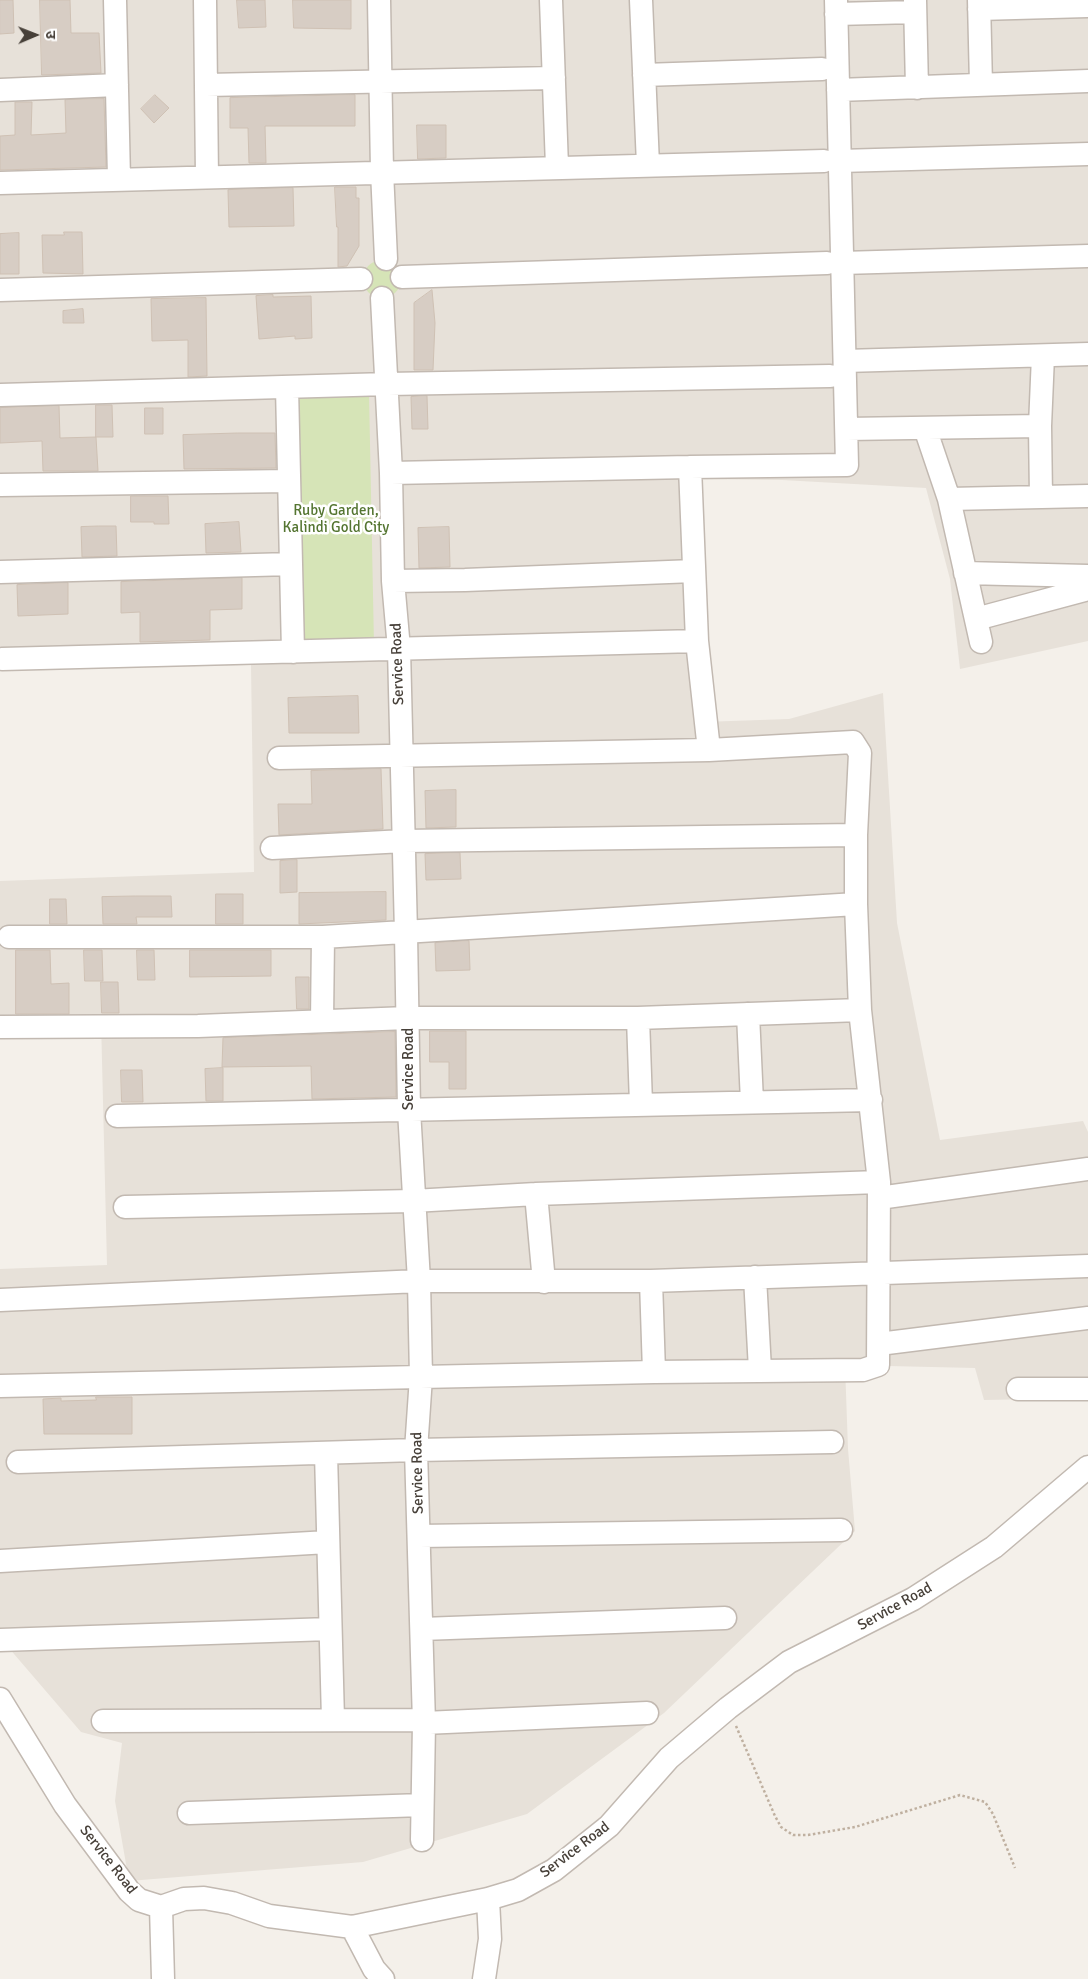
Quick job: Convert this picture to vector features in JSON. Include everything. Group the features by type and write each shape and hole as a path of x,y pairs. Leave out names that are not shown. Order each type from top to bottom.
{"street":[{"path":"115,0 119,179"},
{"path":"205,0 207,177"},
{"path":"379,0 382,171 386,259"},
{"path":"551,0 557,167"},
{"path":"641,0 648,165"},
{"path":"831,4 915,6 917,88"},
{"path":"831,4 822,69 832,161 835,263 837,368 832,466"},
{"path":"831,4 838,90 832,161"},
{"path":"981,85 979,5 1088,6"},
{"path":"644,75 822,69"},
{"path":"206,85 554,78"},
{"path":"838,90 1088,81"},
{"path":"0,90 117,85"},
{"path":"0,183 382,171 1088,154"},
{"path":"402,277 1088,256"},
{"path":"376,259 386,259 399,267 402,277 399,289 395,294 382,298 372,296 366,292 361,279 365,266 376,259"},
{"path":"0,290 361,279"},
{"name":"Service Road","path":"382,298 388,384 393,580 399,649 408,1018 408,1110 419,1281 421,1377 416,1450 424,1721 422,1840"},
{"path":"0,395 388,384 837,368 1088,354"},
{"path":"1041,497 1040,426 1042,356"},
{"path":"391,473 847,465 846,429 837,368"},
{"path":"287,387 292,652"},
{"path":"846,429 1040,426"},
{"path":"924,428 949,499 981,642"},
{"path":"690,467 697,641 709,750"},
{"path":"0,485 289,481"},
{"path":"949,499 1088,496"},
{"path":"0,572 291,564"},
{"path":"393,580 465,580 694,572"},
{"path":"966,573 1088,576"},
{"path":"976,619 1088,589"},
{"path":"2,659 697,641"},
{"path":"0,1386 760,1370 864,1370 878,1365 879,1190 860,1010 856,904 856,835 860,753 853,742 709,750 279,758"},
{"path":"272,848 404,841 856,835"},
{"path":"9,937 323,937 856,904"},
{"path":"322,1021 323,937"},
{"path":"0,1027 198,1026 408,1018 638,1018 860,1010"},
{"path":"748,1014 752,1102"},
{"path":"638,1018 641,1104"},
{"path":"117,1116 870,1100"},
{"path":"125,1207 413,1201 536,1194 879,1190 1088,1169"},
{"path":"536,1194 544,1282"},
{"path":"0,1300 419,1281 650,1281 1088,1266"},
{"path":"755,1277 760,1370"},
{"path":"650,1281 654,1372"},
{"path":"879,1344 1088,1318"},
{"path":"1018,1389 1088,1388"},
{"path":"18,1462 416,1450 832,1442"},
{"path":"326,1453 333,1720"},
{"name":"Service Road","path":"0,1700 65,1805 129,1891 139,1900 161,1907 184,1899 204,1898 232,1903 269,1916 352,1926 488,1898 518,1890 554,1870 609,1826 669,1758 728,1708 789,1662 913,1599 994,1547 1088,1467"},
{"path":"419,1536 841,1530"},
{"path":"0,1561 328,1542"},
{"path":"422,1629 725,1618"},
{"path":"0,1640 330,1629"},
{"path":"103,1721 424,1721 646,1713"},
{"path":"189,1813 422,1805"},
{"path":"484,1979 491,1933 488,1898"},
{"path":"161,1907 164,1979"},
{"path":"352,1926 374,1969 383,1979"}],"path":[{"path":"728,1708 781,1828 793,1835 808,1835 855,1827 960,1795 985,1802 993,1814 1015,1868"}],"shaded area":[{"path":"0,0 1088,0 1088,641 960,669 950,579 926,488 782,480 694,479 702,722 789,719 883,693 897,923 940,1140 1083,1121 1088,1132 1088,1398 984,1400 975,1368 845,1365 848,1449 855,1531 664,1713 527,1814 363,1862 129,1881 115,1801 122,1743 81,1732 2,1640 0,1633 0,1269 107,1265 101,1020 0,1022 0,881 254,872 251,665 0,670"}],"green space":[{"path":"382,260 396,265 401,279 396,293 382,298 368,293 363,279 368,265"},
{"name":"Ruby Garden, Kalindi Gold City","path":"369,393 374,645 303,646 298,394"}],"building":[{"path":"0,0 13,0 14,33 0,34"},
{"path":"40,0 70,0 71,33 99,33 101,73 42,75"},
{"path":"237,0 265,0 266,27 239,28"},
{"path":"293,0 351,0 351,29 294,28"},
{"path":"155,95 169,108 154,123 141,109"},
{"path":"355,95 355,126 265,126 266,163 249,163 248,128 230,128 230,98"},
{"path":"104,99 106,167 0,170 0,136 15,135 15,102 32,102 31,135 66,133 65,100"},
{"path":"417,125 446,125 446,158 418,159"},
{"path":"335,187 356,187 356,198 359,198 359,246 347,266 338,267 338,227"},
{"path":"293,188 294,226 229,227 228,190"},
{"path":"64,232 82,232 83,274 43,273 42,235 64,235"},
{"path":"19,233 19,274 0,274 0,234"},
{"path":"432,290 435,323 433,370 414,370 414,303"},
{"path":"273,295 273,297 311,296 312,338 295,339 295,336 259,339 256,296"},
{"path":"206,298 207,376 188,377 188,340 152,341 151,299"},
{"path":"83,309 84,323 63,323 63,311"},
{"path":"427,396 428,429 412,429 411,397"},
{"path":"96,405 112,405 113,437 96,437"},
{"path":"59,406 60,438 96,437 98,471 43,471 42,441 0,443 0,408"},
{"path":"145,408 163,408 163,434 145,434"},
{"path":"275,433 276,468 184,469 183,435"},
{"path":"131,496 168,496 169,524 131,522"},
{"path":"239,522 241,552 206,553 205,524"},
{"path":"116,526 117,556 82,557 81,527"},
{"path":"449,527 450,567 419,568 418,528"},
{"path":"242,578 242,609 210,610 210,640 140,642 140,612 121,613 121,582"},
{"path":"68,583 68,614 18,616 17,585"},
{"path":"358,696 359,733 289,733 288,698"},
{"path":"381,769 383,829 279,835 278,804 312,804 311,771"},
{"path":"456,790 456,827 426,828 425,791"},
{"path":"460,853 461,879 426,880 425,854"},
{"path":"297,860 297,892 280,893 280,861"},
{"path":"386,892 386,920 299,924 299,893"},
{"path":"216,894 243,894 243,924 216,924"},
{"path":"171,896 172,917 136,917 137,924 103,924 102,897"},
{"path":"50,899 66,899 67,924 50,924"},
{"path":"469,941 470,970 436,971 435,943"},
{"path":"16,950 50,950 51,984 69,983 69,1014 16,1014"},
{"path":"84,950 102,950 103,981 85,981"},
{"path":"137,950 154,950 155,980 138,980"},
{"path":"190,950 271,950 271,976 190,977"},
{"path":"296,977 309,977 309,1009 297,1009"},
{"path":"101,982 118,982 119,1013 102,1013"},
{"path":"430,1031 466,1031 466,1089 449,1089 449,1062 430,1062"},
{"path":"395,1032 396,1097 312,1099 311,1066 222,1067 223,1038"},
{"path":"223,1068 223,1101 206,1101 205,1069"},
{"path":"121,1070 142,1070 143,1102 122,1102"},
{"path":"96,1397 132,1397 132,1434 44,1434 43,1399 61,1398 61,1401 96,1400"}]}
